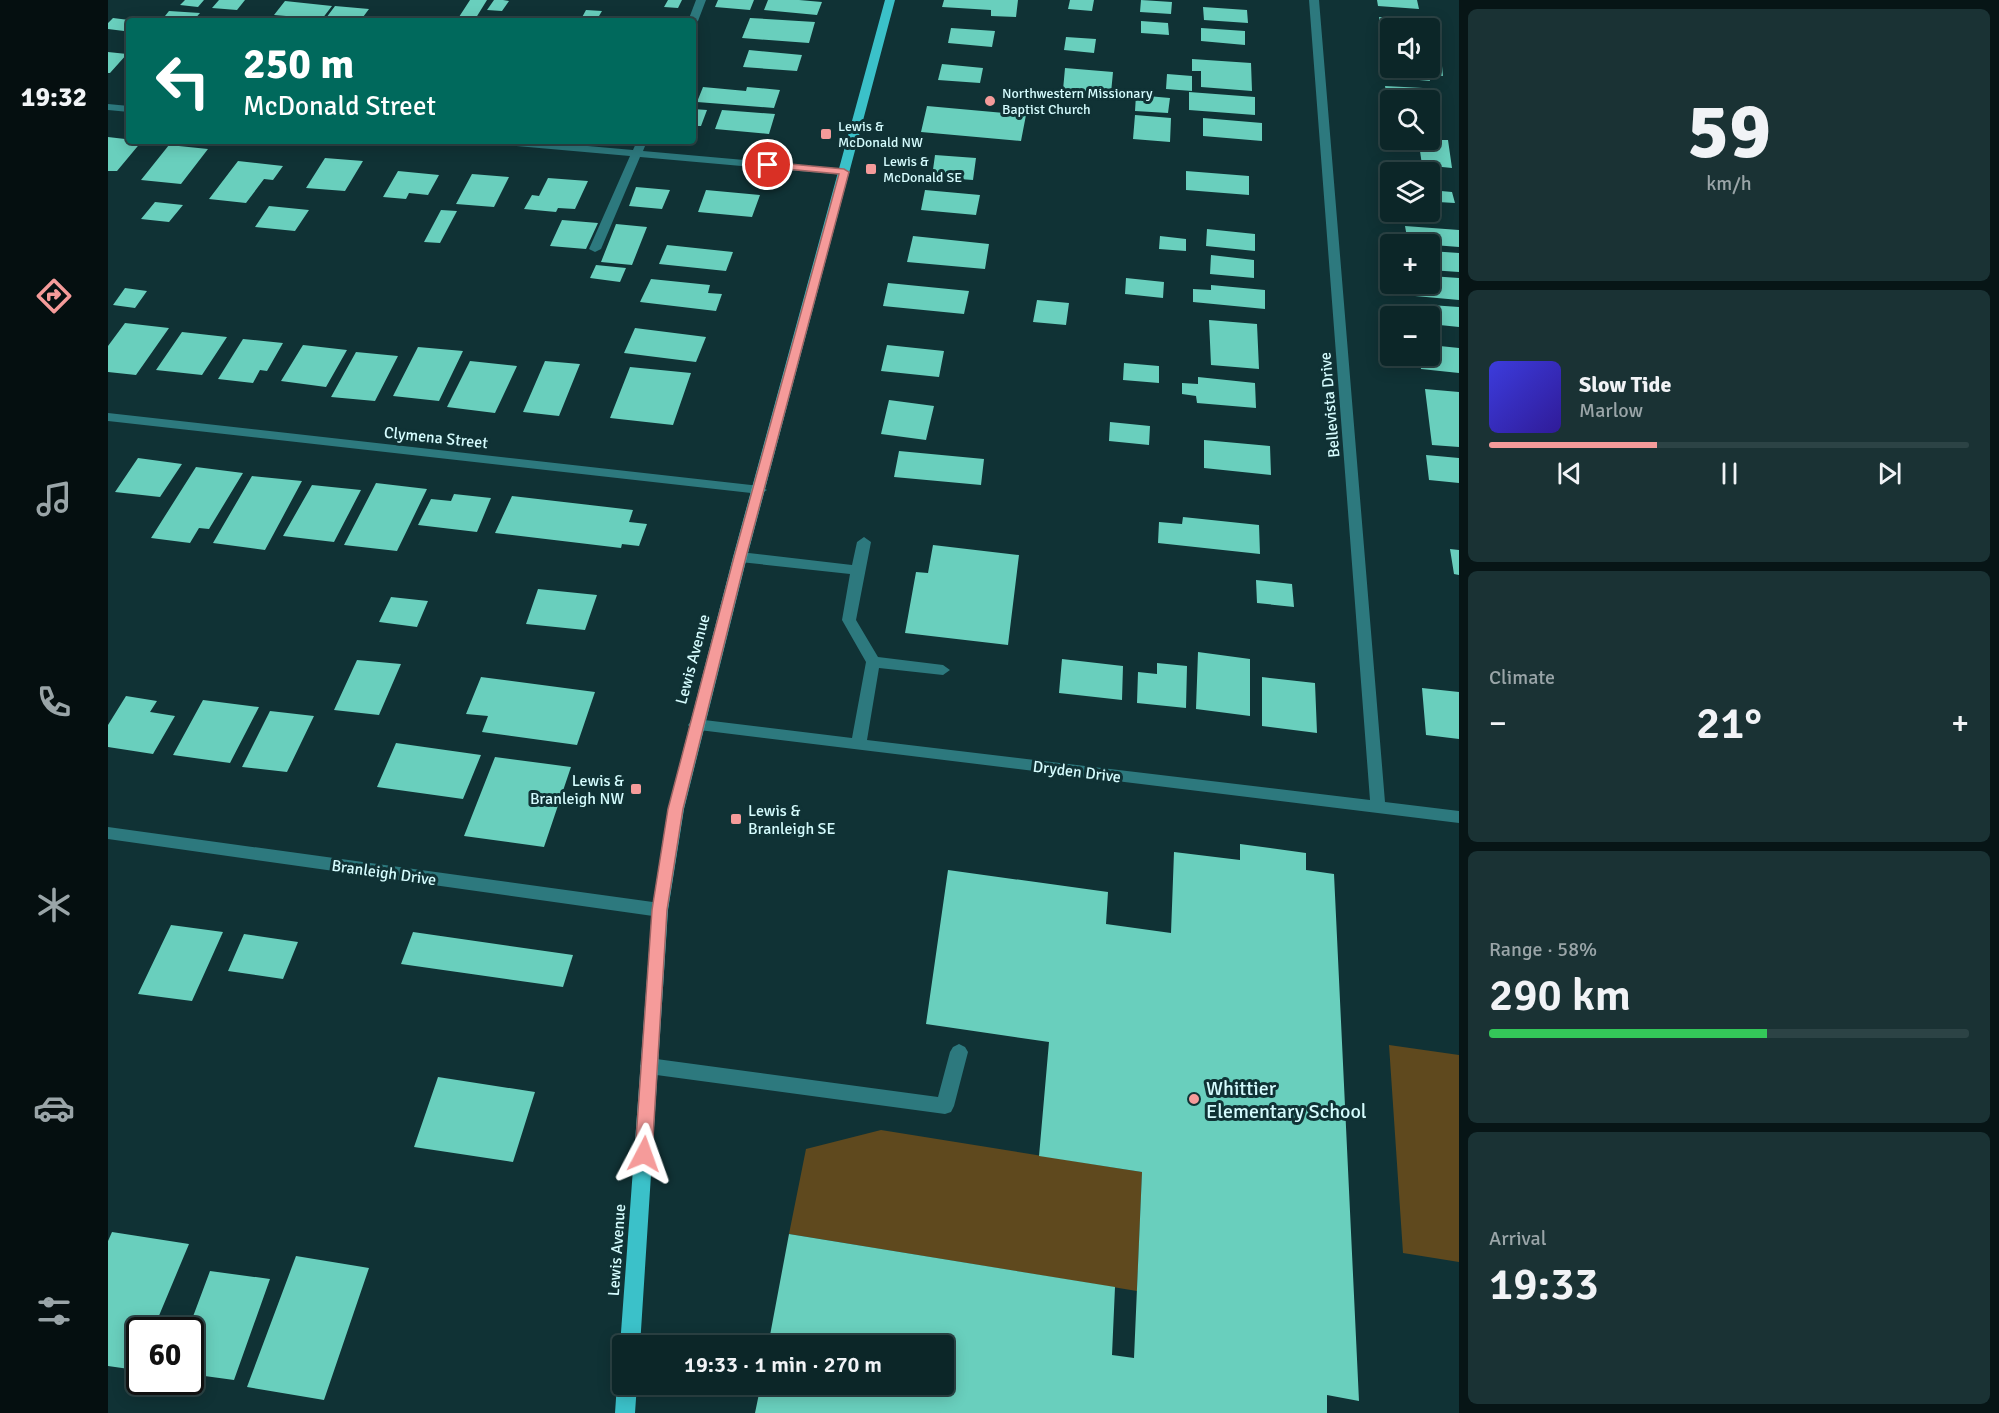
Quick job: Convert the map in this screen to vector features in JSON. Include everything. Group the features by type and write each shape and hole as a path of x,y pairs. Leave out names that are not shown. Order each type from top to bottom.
{"main road":[{"name":"Lewis Avenue","path":"631,1335 660,910 676,809 740,557 760,490 890,0"},
{"path":"625,1413 626,1395"}],"street":[{"path":"694,18 701,0"},
{"name":"Bellevista Drive","path":"1314,0 1378,807"},
{"path":"108,107 126,109"},
{"path":"530,144 844,172"},
{"path":"596,249 640,144"},
{"name":"Clymena Street","path":"108,417 760,490"},
{"path":"858,745 873,662 849,620 864,542"},
{"path":"740,557 858,570"},
{"path":"873,662 942,670"},
{"name":"Dryden Drive","path":"696,725 1459,817"},
{"name":"Branleigh Drive","path":"108,833 660,910"},
{"path":"649,1066 945,1106 959,1052"}],"shaded area":[{"path":"1389,1045 1459,1055 1459,1262 1403,1253"},
{"path":"881,1130 1142,1172 1137,1291 789,1234 806,1149"}],"building":[{"path":"185,0 204,0 198,7 180,5"},
{"path":"219,0 245,0 237,10 212,8"},
{"path":"470,0 487,0 476,18 458,18"},
{"path":"494,0 509,1 502,11 487,10"},
{"path":"668,0 682,0 678,8 664,7"},
{"path":"718,0 754,0 750,10 715,7"},
{"path":"768,0 822,2 817,15 764,10"},
{"path":"944,0 1018,0 1016,17 991,16 991,10 942,7"},
{"path":"1070,0 1094,0 1092,11 1068,9"},
{"path":"1141,0 1172,2 1171,14 1140,12"},
{"path":"1377,0 1417,0 1419,9 1378,6"},
{"path":"285,1 332,6 323,18 274,15"},
{"path":"335,6 369,9 362,18 326,18"},
{"path":"1203,7 1247,10 1248,23 1204,20"},
{"path":"586,10 602,11 598,18 582,18"},
{"path":"169,11 200,13 196,18 163,18"},
{"path":"113,18 126,20 126,29 124,31 108,29 108,23"},
{"path":"750,18 815,22 809,43 742,38"},
{"path":"1141,21 1168,23 1169,35 1141,33"},
{"path":"951,28 995,31 992,47 948,43"},
{"path":"1201,28 1245,31 1245,45 1201,41"},
{"path":"1066,37 1096,39 1094,53 1064,50"},
{"path":"749,50 802,55 797,71 743,67"},
{"path":"108,52 126,54 110,73 108,73"},
{"path":"1192,59 1251,63 1252,91 1201,87 1201,71 1192,71"},
{"path":"942,64 983,68 980,83 938,80"},
{"path":"1440,66 1442,66 1443,76 1440,76"},
{"path":"1065,68 1113,72 1111,93 1063,90"},
{"path":"1167,74 1192,76 1192,91 1166,89"},
{"path":"1397,78 1430,78 1430,81"},
{"path":"1385,86 1423,88 1424,90 1386,90"},
{"path":"703,87 746,91 747,87 780,90 774,108 697,102"},
{"path":"1189,92 1255,97 1255,115 1189,110"},
{"path":"1136,95 1170,98 1168,113 1135,111"},
{"path":"927,106 1026,115 1021,141 921,132"},
{"path":"696,109 707,110 701,126 696,126"},
{"path":"722,110 775,114 769,134 715,129"},
{"path":"1135,115 1171,118 1170,142 1133,139"},
{"path":"1203,118 1262,123 1262,141 1203,136"},
{"path":"108,137 126,139 126,144 140,144 117,171 108,171"},
{"path":"1440,140 1448,140 1452,168 1440,167 1440,162 1422,162 1420,151 1412,150 1440,150"},
{"path":"169,145 208,149 181,184 141,180"},
{"path":"935,155 976,158 973,180 932,177"},
{"path":"325,158 363,161 345,191 306,188"},
{"path":"238,161 283,166 273,180 264,179 246,203 209,199"},
{"path":"398,171 439,175 428,195 409,193 406,199 383,197"},
{"path":"1186,171 1249,176 1249,195 1186,190"},
{"path":"472,174 509,177 494,207 456,204"},
{"path":"548,178 588,181 575,209 558,208 556,212 524,209 532,195 539,196"},
{"path":"636,187 670,190 662,209 629,206"},
{"path":"706,190 760,195 752,217 698,212"},
{"path":"925,190 980,195 976,215 921,210"},
{"path":"1440,191 1452,192 1455,203 1440,202"},
{"path":"155,202 183,205 169,222 141,219"},
{"path":"269,206 309,210 295,231 255,227"},
{"path":"441,210 457,211 440,243 424,242"},
{"path":"562,220 598,223 586,249 550,246"},
{"path":"616,224 647,227 632,265 601,262"},
{"path":"1405,226 1459,230 1459,247 1440,246 1440,234 1406,234"},
{"path":"1207,229 1255,234 1255,251 1206,246"},
{"path":"913,236 989,244 985,269 907,262"},
{"path":"1160,236 1186,239 1186,251 1159,249"},
{"path":"667,245 733,252 726,271 659,264"},
{"path":"1440,252 1459,253 1459,272 1440,271"},
{"path":"1211,255 1254,260 1254,278 1210,274"},
{"path":"596,265 626,268 620,282 590,278"},
{"path":"1440,277 1459,278 1459,300 1415,296 1415,294 1440,294"},
{"path":"1126,278 1164,282 1163,298 1125,294"},
{"path":"651,279 710,285 708,293 722,294 716,311 640,302"},
{"path":"888,283 969,291 964,314 883,306"},
{"path":"1211,285 1265,290 1265,309 1193,302 1193,289 1211,290"},
{"path":"125,288 147,291 135,308 113,305"},
{"path":"1037,300 1069,303 1066,325 1033,322"},
{"path":"1416,304 1459,307 1459,327 1440,325 1440,306 1416,306"},
{"path":"1209,320 1257,324 1259,369 1211,365"},
{"path":"125,323 169,328 136,375 108,372 108,346"},
{"path":"635,328 706,337 696,362 624,353"},
{"path":"182,332 227,337 202,375 156,370"},
{"path":"243,339 283,343 267,371 260,370 253,383 218,379"},
{"path":"303,345 347,350 326,387 281,381"},
{"path":"887,345 944,351 939,377 881,371"},
{"path":"1440,346 1459,348 1459,373 1421,369 1421,366 1440,366"},
{"path":"418,347 463,351 439,401 393,396"},
{"path":"356,352 398,356 375,401 331,397"},
{"path":"470,361 517,366 495,413 447,407"},
{"path":"545,361 580,364 559,416 523,412"},
{"path":"1124,363 1159,366 1159,383 1123,380"},
{"path":"630,367 691,373 673,425 610,418"},
{"path":"1198,377 1255,383 1256,408 1197,403 1196,396 1182,394 1182,383 1198,384"},
{"path":"1425,389 1459,392 1459,447 1432,445"},
{"path":"889,400 934,406 926,440 881,434"},
{"path":"1110,422 1150,426 1149,445 1109,441"},
{"path":"1204,440 1270,446 1271,475 1204,468"},
{"path":"899,451 984,459 981,485 894,477"},
{"path":"1426,455 1459,458 1459,483 1429,480"},
{"path":"138,458 182,464 160,497 115,492"},
{"path":"196,467 243,473 209,529 199,528 190,543 151,538"},
{"path":"252,476 302,481 265,550 213,543"},
{"path":"376,483 427,489 397,551 344,545"},
{"path":"312,485 361,490 334,542 283,536"},
{"path":"454,494 491,498 477,532 418,525 431,499 451,501"},
{"path":"512,496 633,510 629,522 647,524 639,546 622,544 621,548 495,533"},
{"path":"1183,517 1259,525 1260,554 1158,543 1159,522 1182,524"},
{"path":"933,545 1019,555 1008,645 905,633 916,572 928,573"},
{"path":"1450,549 1459,550 1459,575 1454,574"},
{"path":"1256,580 1292,584 1294,607 1257,603"},
{"path":"538,589 597,595 585,630 526,624"},
{"path":"391,597 428,601 417,627 379,622"},
{"path":"1198,652 1250,659 1250,716 1196,709"},
{"path":"1062,659 1123,666 1122,700 1059,693"},
{"path":"357,660 401,664 379,715 334,710"},
{"path":"1157,663 1187,666 1186,708 1137,703 1138,672 1157,674"},
{"path":"481,677 595,692 577,745 482,732 488,716 466,714"},
{"path":"1262,677 1315,683 1317,733 1262,726"},
{"path":"1422,688 1459,692 1459,739 1426,735"},
{"path":"126,696 157,701 150,712 175,716 153,754 108,747 108,725"},
{"path":"203,700 259,707 230,763 173,755"},
{"path":"270,711 314,716 287,772 242,767"},
{"path":"396,743 481,755 463,799 377,787"},
{"path":"495,757 571,767 544,847 464,836"},
{"name":"Whittier Elementary School","path":"1240,844 1306,853 1306,870 1334,874 1359,1401 1327,1395 1327,1413 755,1413 759,1395 954,1395 954,1335 770,1335 789,1234 1115,1287 1112,1355 1134,1358 1142,1172 1039,1156 1049,1042 926,1024 948,870 1108,892 1106,924 1171,933 1174,852 1240,860"},
{"path":"171,925 223,932 192,1001 138,994"},
{"path":"413,932 573,955 563,987 401,964"},
{"path":"244,934 298,942 283,979 228,971"},
{"path":"438,1077 535,1092 513,1162 414,1147"},
{"path":"112,1232 189,1244 158,1317 126,1317 126,1369 108,1366 108,1241"},
{"path":"296,1256 369,1268 324,1400 247,1387"},
{"path":"210,1271 270,1279 234,1380 204,1376 204,1317 193,1317"}],"place":[{"name":"Northwestern Missionary Baptist Church","path":"990,101"},
{"name":"Lewis & McDonald NW","path":"826,134"},
{"name":"Lewis & McDonald SE","path":"871,169"},
{"name":"Lewis & Branleigh NW","path":"636,789"},
{"name":"Lewis & Branleigh SE","path":"736,819"},
{"name":"Whittier Elementary School","path":"1194,1099"}],"route":[{"path":"644,1154 660,910 676,809 740,557 760,490 844,172 768,165"}]}
